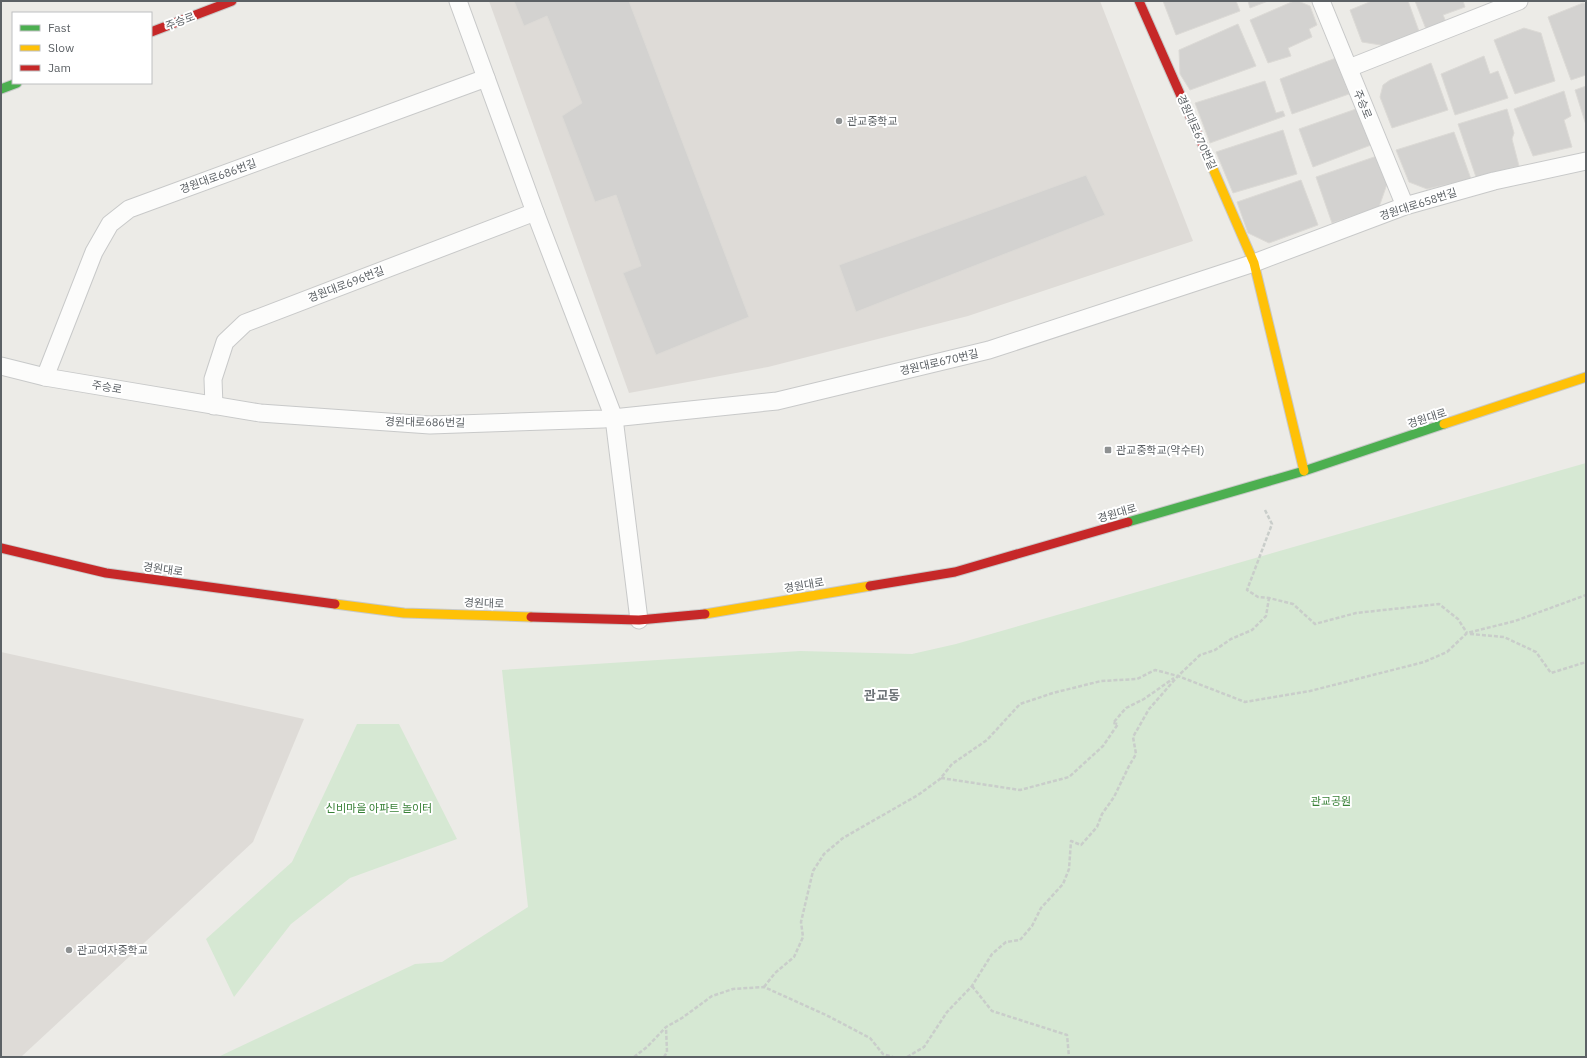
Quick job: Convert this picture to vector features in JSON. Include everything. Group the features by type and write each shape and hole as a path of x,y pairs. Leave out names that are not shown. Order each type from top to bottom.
{"main road":[{"name":"주승로","path":"152,32 232,1"},
{"name":"경원대로670번길","path":"1139,1 1254,263 1304,471"},
{"path":"1,89 14,84"},
{"name":"경원대로","path":"1,548 106,573 404,613 639,620 700,615 955,572 1304,471 1586,377"}],"lane":[{"path":"458,1 535,212 614,418 639,620"},
{"name":"주승로","path":"1321,1 1405,206"},
{"path":"1349,68 1519,1"},
{"name":"경원대로686번길","path":"45,377 94,252 110,224 129,209 486,78"},
{"name":"경원대로658번길","path":"1254,263 1405,206 1494,181 1586,161"},
{"name":"경원대로696번길","path":"214,406 213,379 225,342 245,323 535,212"},
{"name":"경원대로670번길","path":"614,418 777,401 989,350 1254,263"},
{"name":"주승로","path":"1,366 45,377 214,406"},
{"name":"경원대로686번길","path":"214,406 260,414 430,425 614,418"}],"path":[{"path":"1253,486 1272,524 1247,590 1258,597 1293,604 1315,624 1356,613 1439,604 1458,619 1467,633"},
{"path":"764,987 794,956 803,937 801,922 813,871 824,854 843,838 918,795 941,778 952,764 987,740 1020,704 1052,693 1101,681 1137,679 1155,670 1178,676 1245,702 1310,691 1424,662 1446,652 1467,633 1516,622 1586,595"},
{"path":"907,1057 924,1047 947,1012 972,986 992,954 1006,942 1020,940 1032,926 1041,908 1063,884 1069,869 1070,842 1081,845 1097,827 1102,814 1114,797 1136,754 1133,737 1149,709 1178,676 1200,655 1215,650 1231,639 1252,630 1266,616 1269,598"},
{"path":"1467,633 1504,637 1530,649 1536,652 1551,673 1586,662"},
{"path":"941,778 1020,790 1069,777 1103,746 1118,724 1113,723 1126,708 1144,699 1178,676"},
{"path":"972,986 992,1012 1067,1035 1069,1057"},
{"path":"634,1057 647,1047 666,1027 682,1018 712,996 732,989 764,987 826,1015 870,1038 883,1054 893,1057"},
{"path":"664,1057 667,1052 666,1027"}],"shaded area":[{"name":"관교중학교","path":"489,1 1100,1 1193,241 968,316 768,367 629,393"},
{"name":"관교여자중학교","path":"1,652 304,719 253,842 21,1057 1,1057"}],"green space":[{"name":"관교공원","path":"1586,463 1586,1057 218,1057 415,964 442,962 528,907 502,670 800,651 912,654 956,644"},
{"name":"신비마을 아파트 놀이터","path":"357,724 399,724 457,839 350,878 291,924 234,997 206,939 292,862"}],"building":[{"path":"514,1 629,1 749,317 656,355 623,273 641,266 616,195 595,202 562,116 582,103 547,16 524,26"},
{"path":"1163,1 1236,1 1240,11 1176,35"},
{"path":"1248,1 1268,1 1250,8"},
{"path":"1294,1 1310,6 1317,25 1309,29 1312,37 1288,48 1291,56 1268,63 1250,20"},
{"path":"1372,1 1408,1 1420,34 1387,46 1362,42 1350,10"},
{"path":"1415,1 1463,1 1465,7 1443,15 1446,22 1426,29"},
{"path":"1583,3 1586,4 1586,75 1571,80 1548,17"},
{"path":"1238,24 1256,66 1190,90 1180,74 1179,50"},
{"path":"1524,28 1541,33 1555,81 1515,94 1494,40"},
{"path":"1484,56 1490,74 1498,71 1508,98 1455,115 1441,74"},
{"path":"1336,58 1349,94 1292,114 1280,79"},
{"path":"1431,63 1448,110 1392,128 1380,97 1383,85 1390,80"},
{"path":"1265,81 1276,113 1283,111 1285,116 1210,143 1195,103"},
{"path":"1586,86 1586,125 1575,90"},
{"path":"1564,91 1571,116 1564,120 1572,147 1533,156 1514,109"},
{"path":"1356,109 1371,145 1313,167 1299,129"},
{"path":"1507,109 1514,133 1512,139 1519,166 1476,177 1458,124"},
{"path":"1283,130 1297,174 1233,193 1216,152"},
{"path":"1454,132 1471,179 1427,189 1409,182 1396,150"},
{"path":"1377,156 1387,184 1379,207 1332,223 1316,177"},
{"path":"1086,175 1105,215 856,312 839,265"},
{"path":"1301,180 1318,225 1269,243 1248,233 1237,202"}],"traffic: fast":[{"path":"1,89 14,84"},
{"path":"1128,522 1304,471 1444,424"}],"traffic: slow":[{"path":"1207,155 1254,263 1304,471"},
{"path":"1444,424 1586,377"},
{"path":"705,614 870,586"},
{"path":"335,604 404,613 531,617"}],"traffic: jam":[{"path":"152,32 232,1"},
{"path":"1139,1 1207,155"},
{"path":"870,586 955,572 1128,522"},
{"path":"1,548 106,573 335,604"},
{"path":"531,617 639,620 705,614"}],"place":[{"name":"관교중학교","path":"839,121"},
{"name":"관교중학교(약수터)","path":"1108,450"},
{"name":"관교여자중학교","path":"69,950"}],"district":[{"name":"관교동","path":"882,695"}]}
